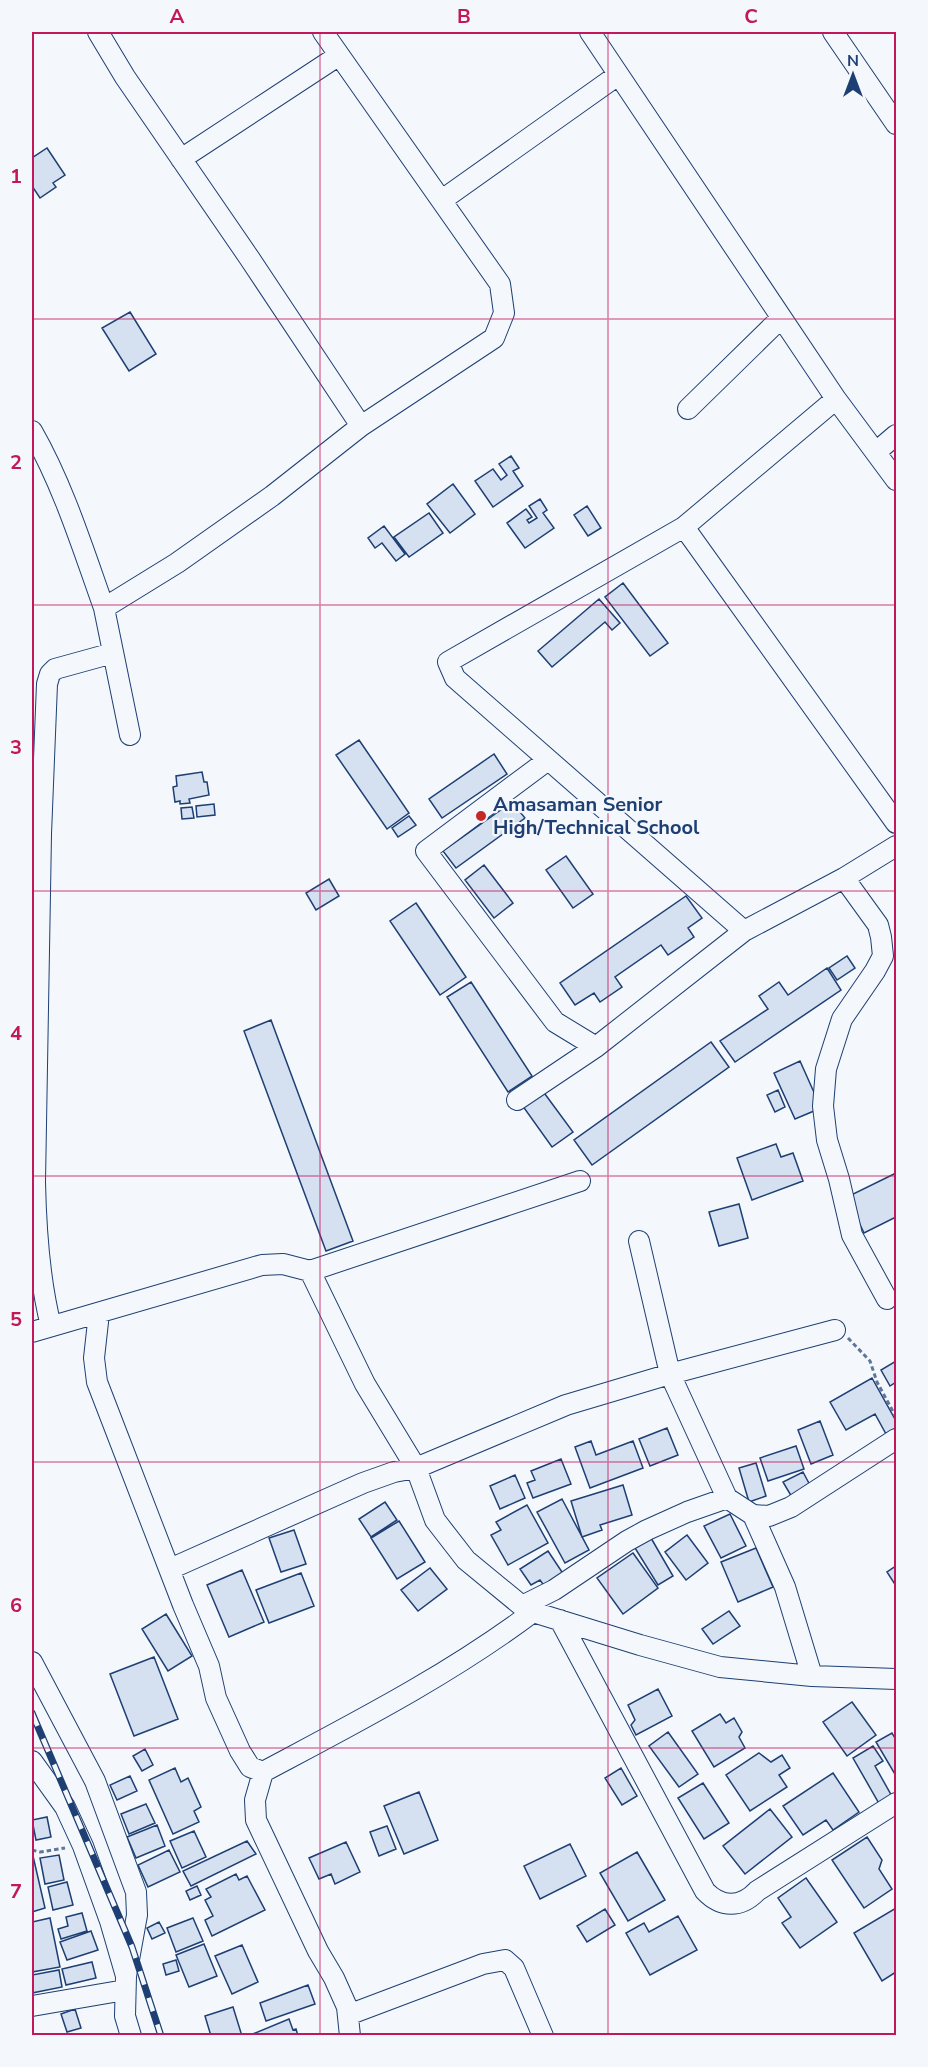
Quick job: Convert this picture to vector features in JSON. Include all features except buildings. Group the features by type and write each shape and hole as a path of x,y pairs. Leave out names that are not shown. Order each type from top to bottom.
{"street":[{"path":"98,32 125,77 362,426"},
{"path":"104,608 177,563 272,496 362,426 494,338 501,326 504,313 500,284 323,32"},
{"path":"590,32 836,399 897,480"},
{"path":"833,32 897,124"},
{"path":"181,159 339,56"},
{"path":"442,200 618,75"},
{"path":"688,409 782,318"},
{"path":"744,931 454,678 448,662 684,526 836,399"},
{"path":"32,431 42,449 78,536 104,608 130,735"},
{"path":"876,452 897,435"},
{"path":"684,526 897,823"},
{"path":"51,1326 44,1298 35,1182 41,834 47,684 50,674 55,669 113,653"},
{"path":"548,760 426,851 555,1022 596,1047"},
{"path":"517,1100 596,1047 744,931 844,878 897,846"},
{"path":"844,878 878,925 883,956 842,1019 826,1069 823,1106 826,1129 852,1235 887,1299"},
{"path":"32,1332 262,1265 283,1264 310,1271 580,1180"},
{"path":"639,1241 670,1374 727,1498 753,1515 769,1516 791,1507 897,1439"},
{"path":"310,1271 365,1384 416,1468 435,1520 466,1560 527,1609 640,1646 720,1667 812,1676 897,1679"},
{"path":"99,1313 94,1358 97,1382 208,1666 216,1698 245,1759 250,1767 262,1772"},
{"path":"170,1569 363,1483 394,1472 416,1468 567,1405 670,1374 835,1330"},
{"path":"350,2036 347,2007 256,1820 255,1800 262,1772 388,1705 508,1630 527,1609 627,1541 687,1512 727,1498"},
{"path":"753,1515 785,1587 812,1676"},
{"path":"560,1620 705,1891 713,1900 728,1904 742,1903 756,1890 897,1803"},
{"path":"32,1662 95,1781 136,1892 137,1915 126,1983 125,2016 130,2036"},
{"path":"32,1761 65,1807 83,1846 110,1921 126,1983"},
{"path":"348,2015 483,1964 505,1960 514,1968 543,2036"},
{"path":"32,2006 126,1983"}],"path":[{"path":"835,1330 843,1332 870,1361 877,1382 897,1417"},
{"path":"32,1850 40,1852 83,1846"}],"railway":[{"path":"32,1713 132,1947 161,2036"}],"place":[{"name":"Amasaman Senior High/Technical School","path":"481,816"}]}
